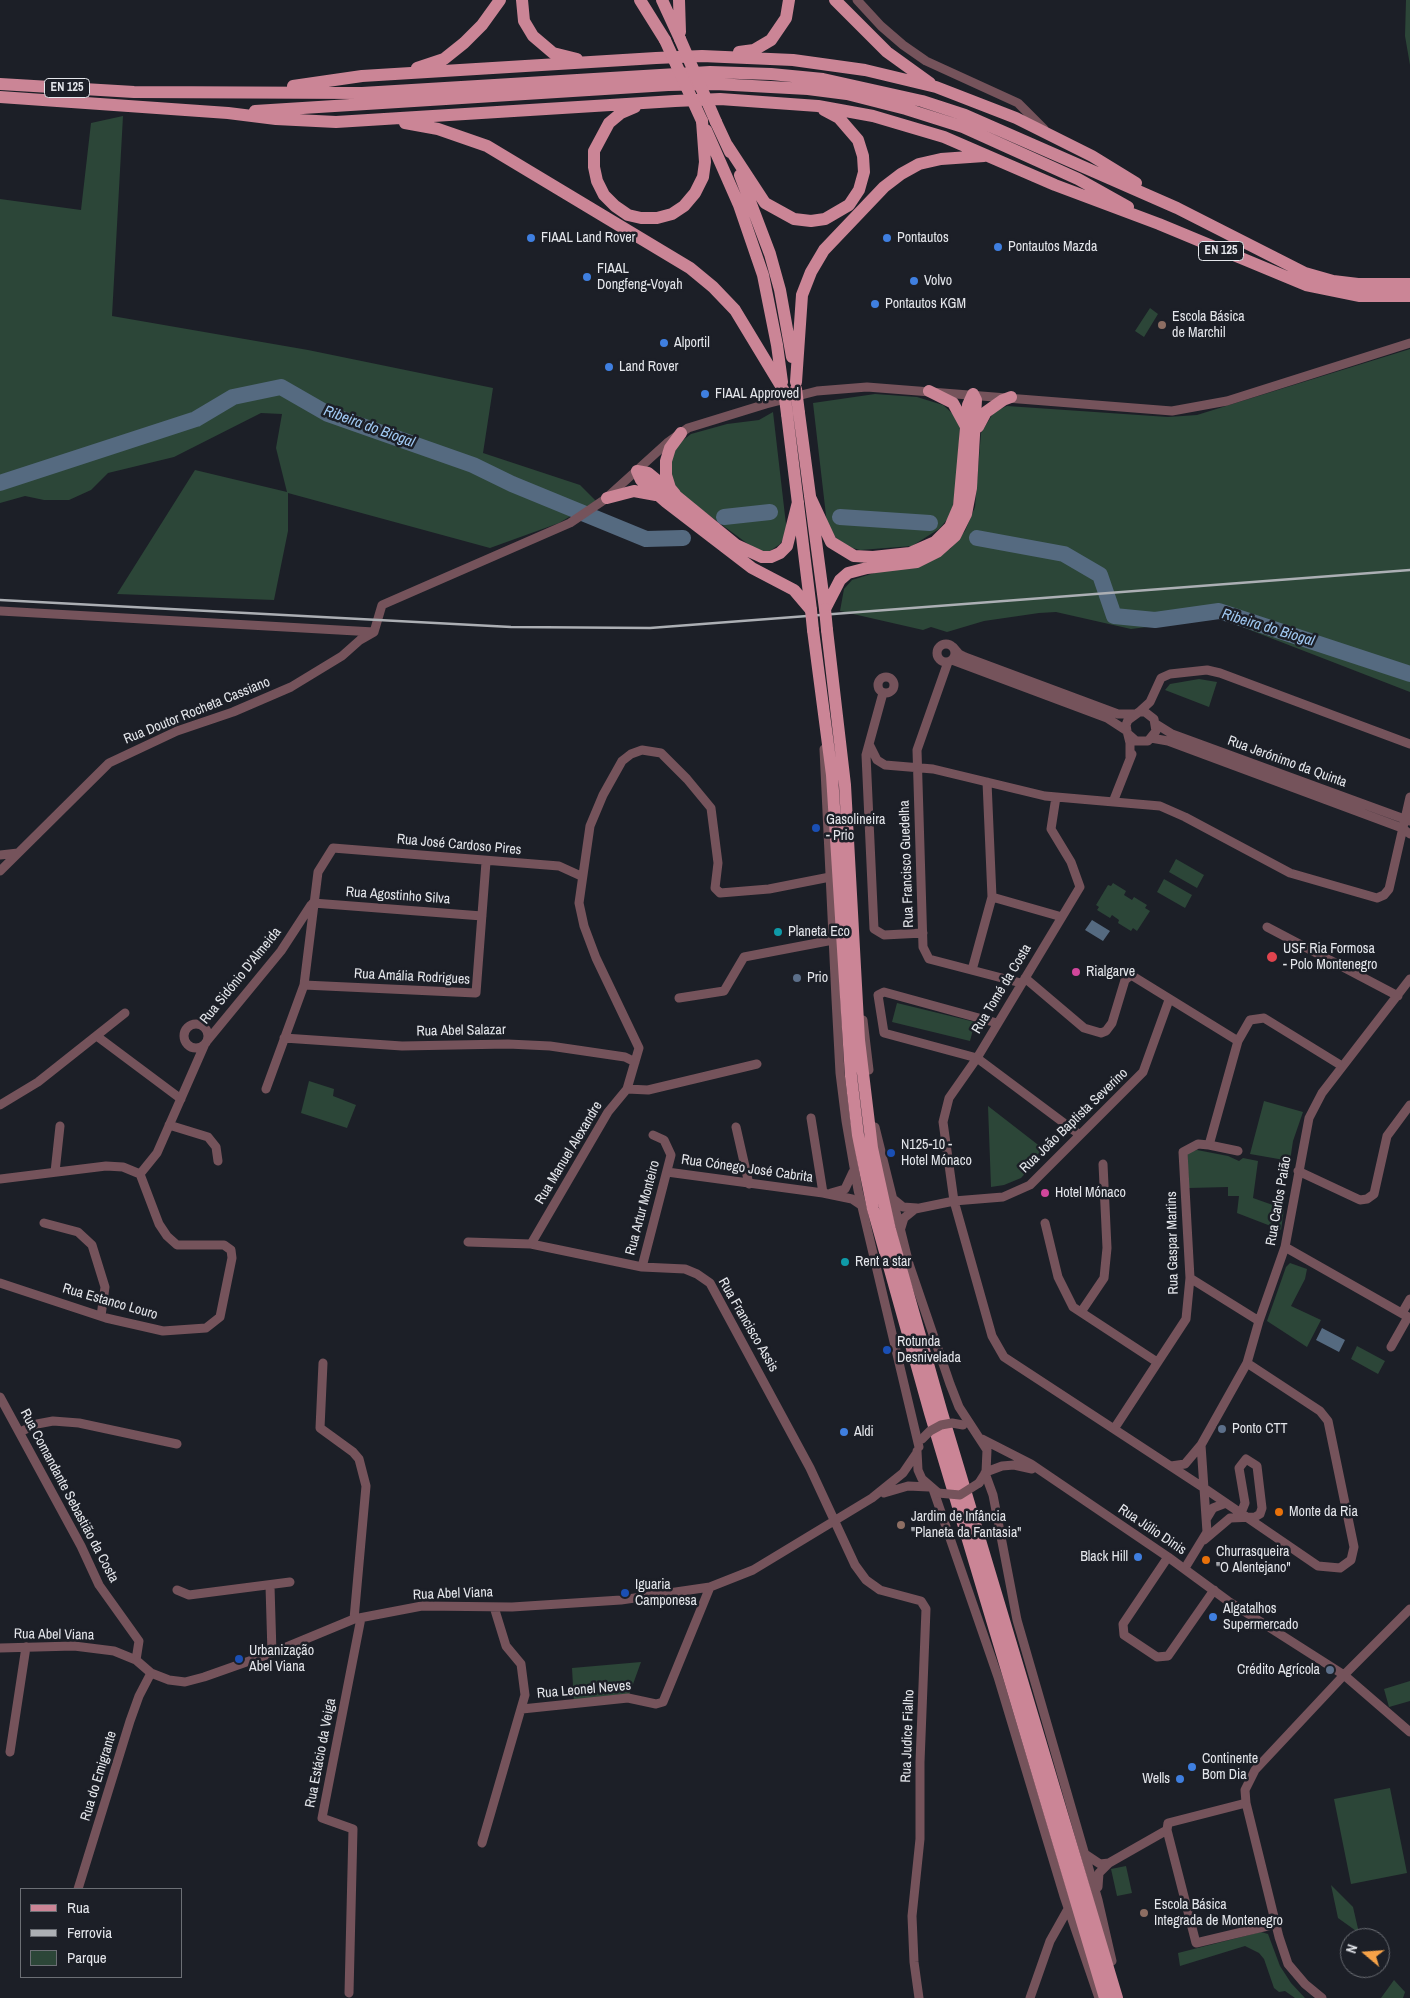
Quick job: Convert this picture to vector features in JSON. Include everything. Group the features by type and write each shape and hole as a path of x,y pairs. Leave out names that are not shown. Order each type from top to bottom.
{"main road":[{"path":"249,92 423,67 444,58 482,25 500,0"},
{"path":"522,0 524,21 542,46 566,57 605,61"},
{"path":"640,0 665,40"},
{"path":"647,0 739,205 763,275 778,345 792,387"},
{"path":"662,0 727,145 770,254 785,316 793,413 805,500 828,630 845,785 864,1093 872,1148 890,1230 941,1410 1118,1998"},
{"path":"679,0 680,39"},
{"path":"362,76 702,56 741,52 762,46 771,40 786,18 789,0"},
{"path":"835,0 887,52 936,87"},
{"path":"702,56 784,60 833,65 936,87 1016,118 1050,134 1108,165 1177,208"},
{"path":"249,92 362,93 710,72 771,74 823,79 922,101 965,115 1177,208 1305,273 1333,281 1358,284 1410,284"},
{"name":"EN 125","path":"0,84 134,92 249,92"},
{"path":"228,113 668,85 733,85 808,89 847,94 898,106 963,127 1078,179 1159,224"},
{"name":"EN 125","path":"0,97 228,113"},
{"path":"228,113 309,121 373,120 675,100 720,99 803,104 847,111 909,125 944,137 1064,189 1159,224"},
{"path":"675,100 634,108 621,114 609,123 600,137 594,151 597,181 604,195 615,206 628,215 657,218 672,214 684,206 695,193 703,177 705,162 702,121"},
{"path":"727,145 765,203 777,211 794,219 810,221 825,219 838,213 849,205 859,190 864,172 861,148 849,127 839,118 826,111 803,104"},
{"path":"373,120 396,121 438,129 487,146 690,268 713,287 735,310 792,387"},
{"path":"792,387 802,295 811,272 824,250 884,187 901,174 919,164 941,159 988,157"},
{"name":"EN 125","path":"1159,224 1306,285 1360,296 1410,296"},
{"path":"825,609 840,580 848,573 867,568 917,562 937,552 955,536 966,514 969,501 971,434 953,403 929,391"},
{"path":"805,500 831,542 854,556 910,553 926,548 942,535 955,517 976,400 973,394"},
{"path":"971,434 986,412 1003,400 1011,397"},
{"path":"672,500 666,475 666,461 670,448 681,433"},
{"path":"637,470 646,485 672,500 736,546 762,557 780,554 788,546 805,500"},
{"path":"607,498 634,491 672,500 752,568 794,590 811,610"},
{"path":"805,500 811,610 832,775 851,1076 858,1135 872,1209 930,1413 1105,1998"}],"street":[{"path":"857,0 881,26 926,61 1025,108 1050,134"},
{"path":"1016,118 1027,115 1025,108"},
{"path":"1369,354 1410,337"},
{"path":"0,611 374,632 382,605 570,523 607,498 637,470 688,428 739,411 817,391 867,387 1172,411 1227,401 1369,354 1410,343"},
{"name":"Rua Doutor Rocheta Cassiano","path":"0,871 109,763 177,731 233,712 291,687 342,656 360,640 374,632"},
{"path":"943,675 937,650 940,646 948,644 953,647 955,655 950,661"},
{"name":"Rua Jerónimo da Quinta","path":"953,647 965,657 1118,714 1145,712 1172,734 1407,820"},
{"name":"Rua Jerónimo da Quinta","path":"938,658 1107,718 1136,741 1168,741 1407,820"},
{"name":"Rua Francisco Guedelha","path":"950,661 943,675 917,750 923,947 929,959 1023,981"},
{"path":"1113,802 1130,757 1131,749 1127,732 1128,720 1145,708 1154,695 1161,678 1170,674 1207,670 1410,744"},
{"path":"883,693 866,754 874,929 884,935 923,933"},
{"path":"1130,757 1156,731 1154,695"},
{"path":"825,711 824,774 840,1073 861,1205 919,1447 918,1470 933,1490 998,1677 1068,1909 1100,1998"},
{"path":"869,744 876,760 885,765 917,767 1056,797 1160,806 1290,873 1371,897 1384,895 1389,889 1397,849 1407,820 1410,797"},
{"path":"756,1064 648,1090 627,1089 639,1048 596,958 584,926 579,903 590,826 606,789 622,761 631,754 642,750 661,753 687,779 711,808 718,863 715,888 720,893 769,889 830,876"},
{"path":"868,780 874,771 885,765"},
{"path":"972,970 992,897 987,782"},
{"name":"Rua Tomé da Costa","path":"954,1201 943,1122 949,1098 976,1058 1080,887 1071,862 1051,829 1056,797"},
{"name":"Rua Jerónimo da Quinta","path":"1397,849 1410,836 1407,820"},
{"name":"Rua José Cardoso Pires","path":"313,903 318,872 333,848 486,862 559,866 582,876"},
{"path":"0,855 18,853"},
{"name":"Rua Amália Rodrigues","path":"304,985 476,994 486,862"},
{"path":"992,897 1062,917"},
{"path":"266,1089 304,985 313,903"},
{"name":"Rua Agostinho Silva","path":"313,903 482,916"},
{"name":"Rua Sidónio D'Almeida","path":"140,1174 157,1153 206,1043 282,951 313,903"},
{"path":"1267,927 1398,996"},
{"path":"679,998 724,991 744,958 833,940"},
{"path":"856,966 876,1136 900,1231 959,1407 982,1439 987,1450 986,1472 1017,1620 1098,1900 1118,1998"},
{"path":"1023,981 1084,1028 1101,1033 1106,1032 1112,1022 1125,980 1131,975 1238,1041"},
{"name":"Rua Carlos Paião","path":"1171,1466 1185,1464 1201,1445 1247,1363 1259,1320 1286,1247 1298,1171 1309,1118 1314,1105 1410,979"},
{"path":"997,1023 884,992 878,995 884,1033 976,1058 1080,1135"},
{"name":"Rua João Baptista Severino","path":"923,1207 954,1201 1003,1197 1030,1185 1143,1072 1169,1000"},
{"path":"0,1105 38,1082 98,1037 125,1013"},
{"path":"1238,1152 1209,1144 1238,1041 1250,1020 1264,1018 1342,1066"},
{"path":"98,1037 181,1099"},
{"name":"Rua Abel Salazar","path":"284,1038 402,1046 508,1044 550,1046 625,1057 635,1062"},
{"name":"Rua Manuel Alexandre","path":"531,1244 608,1112 627,1089"},
{"path":"1298,1171 1360,1200 1367,1199 1374,1194 1387,1136 1410,1105"},
{"path":"811,1118 823,1193"},
{"path":"169,1125 208,1137 216,1147 218,1161"},
{"path":"55,1172 60,1126"},
{"path":"736,1127 749,1184"},
{"name":"Rua Artur Monteiro","path":"642,1267 671,1155 669,1146 664,1140 653,1135"},
{"name":"Rua Gaspar Martins","path":"1114,1429 1186,1318 1190,1278 1183,1152 1198,1144 1209,1144"},
{"path":"1081,1312 1104,1278 1108,1248 1103,1164"},
{"path":"0,1179 106,1166 123,1167 140,1174"},
{"path":"823,1193 838,1192 846,1189 854,1169"},
{"name":"Rua Cónego José Cabrita","path":"668,1172 823,1193"},
{"name":"Rua Estanco Louro","path":"0,1283 101,1316 163,1331 206,1328 220,1317 227,1291 231,1250 224,1245 177,1245 167,1236 159,1224 140,1174"},
{"path":"823,1193 852,1199 861,1205"},
{"path":"892,1198 898,1204 909,1209 923,1207"},
{"path":"954,1201 992,1336 1004,1357 1171,1466 1318,1566 1340,1568 1351,1560 1354,1547 1328,1421 1320,1411 1247,1363"},
{"path":"900,1231 904,1218 915,1209 923,1207"},
{"path":"44,1223 78,1232 92,1245 105,1287 101,1316"},
{"path":"1045,1223 1058,1277 1074,1307 1157,1362"},
{"name":"Rua Francisco Assis","path":"468,1242 531,1244 642,1267 685,1269 697,1274 710,1283 810,1468 836,1521"},
{"path":"1286,1247 1407,1316"},
{"path":"1190,1278 1259,1320"},
{"path":"1391,1347 1407,1316 1410,1299"},
{"path":"323,1363 320,1428 353,1452 359,1459 366,1486 357,1618"},
{"name":"Rua Comandante Sebastião da Costa","path":"0,1397 81,1546 99,1585 139,1641 136,1660"},
{"path":"20,1432 37,1424 52,1421 79,1423 177,1444"},
{"path":"919,1447 930,1431 941,1425 963,1425 974,1430"},
{"name":"Rua Júlio Dinis","path":"982,1439 1031,1464 1185,1568 1214,1590 1344,1675 1410,1732"},
{"path":"1185,1568 1207,1532 1201,1445"},
{"name":"Rua Abel Viana","path":"0,1648 74,1646 106,1650 136,1660 151,1673 169,1680 185,1682 272,1653 357,1618 422,1606 494,1607 620,1600 710,1587 753,1570 872,1498 903,1473 919,1447"},
{"path":"1202,1541 1230,1518 1260,1514 1262,1502 1257,1466 1246,1459 1239,1468 1244,1515"},
{"name":"Rua Júlio Dinis","path":"986,1472 1002,1466 1014,1465 1047,1475"},
{"path":"933,1490 960,1494 970,1490 979,1483 986,1472"},
{"name":"Rua Abel Viana","path":"872,1498 902,1487 933,1490"},
{"path":"1244,1503 1252,1498 1262,1502"},
{"path":"1207,1518 1214,1508 1226,1503"},
{"name":"Rua Judice Fialho","path":"836,1521 855,1565 866,1580 880,1590 921,1602 926,1609 920,1755 920,1839 912,1916 914,1962 920,1998"},
{"path":"1168,1557 1123,1624 1124,1635 1157,1657 1168,1656 1214,1590"},
{"path":"177,1590 188,1595 290,1582"},
{"path":"270,1586 272,1653"},
{"name":"Rua Leonel Neves","path":"494,1607 506,1646 521,1664 525,1695 522,1709 628,1698 656,1704 663,1702 710,1587"},
{"path":"1322,1998 1305,1984 1288,1964 1276,1924 1246,1802 1245,1790 1256,1770 1344,1675 1410,1609"},
{"name":"Rua Estácio da Veiga","path":"349,1993 353,1829 322,1818 357,1618"},
{"path":"10,1752 26,1647"},
{"name":"Rua do Emigrante","path":"78,1888 130,1721 151,1673"},
{"path":"482,1843 522,1709"},
{"path":"1246,1802 1168,1823 1166,1830 1196,1943 1276,1924"},
{"path":"1098,1900 1099,1873 1109,1863 1166,1830"},
{"path":"1084,1853 1100,1864 1109,1863"},
{"path":"1030,1998 1055,1933 1068,1909"},
{"path":"1055,1933 1067,1931 1077,1936"}],"green space":[{"path":"1406,0 1410,0 1410,65 1405,36"},
{"path":"123,116 112,316 308,350 493,388 483,453 580,485 596,501 559,523 490,548 288,493 288,531 274,600 117,594 195,470 287,492 276,448 282,414 261,413 174,457 108,473 91,490 69,500 44,500 25,496 0,503 0,199 81,210 91,123"},
{"path":"1150,308 1158,314 1144,337 1135,331"},
{"path":"1410,349 1410,692 1219,618 1131,629 1056,612 984,621 947,632 931,627 923,630 840,611 844,589 852,580 950,549 965,531 975,507 981,433 994,412 1007,406 1168,417 1197,415"},
{"path":"875,394 917,397 943,405 953,414 960,426 958,463 954,501 950,516 939,529 912,546 860,550 849,547 832,535 827,524 813,403"},
{"path":"773,412 787,533 780,544 770,551 763,551 752,547 679,493 671,481 670,463 678,444 691,434 727,424 759,420"},
{"path":"1199,679 1217,682 1209,707 1165,690 1170,684"},
{"path":"1176,859 1204,875 1197,888 1169,872"},
{"path":"1164,879 1192,895 1185,908 1157,892"},
{"path":"1113,883 1126,891 1124,895 1132,900 1134,897 1147,905 1145,908 1150,911 1137,931 1133,928 1131,931 1118,923 1119,920 1112,915 1110,918 1097,910 1099,907 1096,905 1108,885 1111,886"},
{"path":"897,1003 975,1022 970,1041 892,1022"},
{"path":"309,1081 334,1089 333,1096 356,1105 347,1128 301,1113"},
{"path":"1264,1101 1303,1112 1293,1141 1290,1161 1250,1154"},
{"path":"988,1106 1046,1151 1021,1178 1004,1185 991,1187"},
{"path":"1197,1150 1228,1156 1239,1161 1243,1158 1258,1161 1253,1198 1284,1209 1281,1230 1237,1213 1239,1196 1228,1196 1228,1187 1189,1188 1187,1155 1188,1152"},
{"path":"1290,1263 1307,1269 1305,1279 1291,1306 1321,1320 1307,1347 1267,1321 1286,1267"},
{"path":"1357,1346 1385,1361 1378,1374 1351,1359"},
{"path":"641,1662 628,1698 574,1704 572,1668"},
{"path":"1410,1681 1410,1701 1389,1707 1384,1689"},
{"path":"1390,1788 1407,1873 1351,1884 1334,1799"},
{"path":"1126,1866 1132,1893 1117,1896 1111,1869"},
{"path":"1331,1885 1353,1907 1358,1928 1352,1928 1338,1918"},
{"path":"1261,1932 1268,1934 1280,1966 1291,1983 1305,1998 1295,1998 1285,1991 1279,1992 1274,1988 1264,1959 1259,1953 1245,1946 1180,1966 1178,1953"},
{"path":"1394,1980 1405,1992 1403,1998 1381,1998"}],"water":[{"path":"1092,920 1110,931 1103,941 1085,930"},
{"path":"1322,1328 1345,1340 1339,1352 1316,1340"}],"waterway":[{"name":"Ribeira do Biogal","path":"0,483 196,419 233,397 281,387 328,414 473,465 512,484 646,539 683,538"},
{"name":"Ribeira do Biogal","path":"724,517 770,512"},
{"name":"Ribeira do Biogal","path":"840,517 930,523"},
{"name":"Ribeira do Biogal","path":"977,538 1064,554 1100,575 1114,616 1155,620 1219,611 1410,674"}],"railway":[{"path":"0,600 511,627 650,628 1410,570"}],"place":[{"name":"FIAAL Land Rover","path":"531,238"},
{"name":"Pontautos","path":"887,238"},
{"name":"Pontautos Mazda","path":"998,247"},
{"name":"FIAAL Dongfeng-Voyah","path":"587,277"},
{"name":"Volvo","path":"914,281"},
{"name":"Pontautos KGM","path":"875,304"},
{"name":"Escola Básica de Marchil","path":"1162,325"},
{"name":"Alportil","path":"664,343"},
{"name":"Land Rover","path":"609,367"},
{"name":"FIAAL Approved","path":"705,394"},
{"name":"Gasolineira - Prio","path":"816,828"},
{"name":"Planeta Eco","path":"778,932"},
{"name":"USF Ria Formosa - Polo Montenegro","path":"1272,957"},
{"name":"Rialgarve","path":"1076,972"},
{"name":"Prio","path":"797,978"},
{"name":"N125-10 - Hotel Mónaco","path":"891,1153"},
{"name":"Hotel Mónaco","path":"1045,1193"},
{"name":"Rent a star","path":"845,1262"},
{"name":"Rotunda Desnivelada","path":"887,1350"},
{"name":"Ponto CTT","path":"1222,1429"},
{"name":"Aldi","path":"844,1432"},
{"name":"Monte da Ria","path":"1279,1512"},
{"name":"Jardim de Infância \"Planeta da Fantasia\"","path":"901,1525"},
{"name":"Black Hill","path":"1138,1557"},
{"name":"Churrasqueira \"O Alentejano\"","path":"1206,1560"},
{"name":"Iguaria Camponesa","path":"625,1593"},
{"name":"Algatalhos Supermercado","path":"1213,1617"},
{"name":"Urbanização Abel Viana","path":"239,1659"},
{"name":"Crédito Agrícola","path":"1330,1670"},
{"name":"Continente Bom Dia","path":"1192,1767"},
{"name":"Wells","path":"1180,1779"},
{"name":"Escola Básica Integrada de Montenegro","path":"1144,1913"}]}
